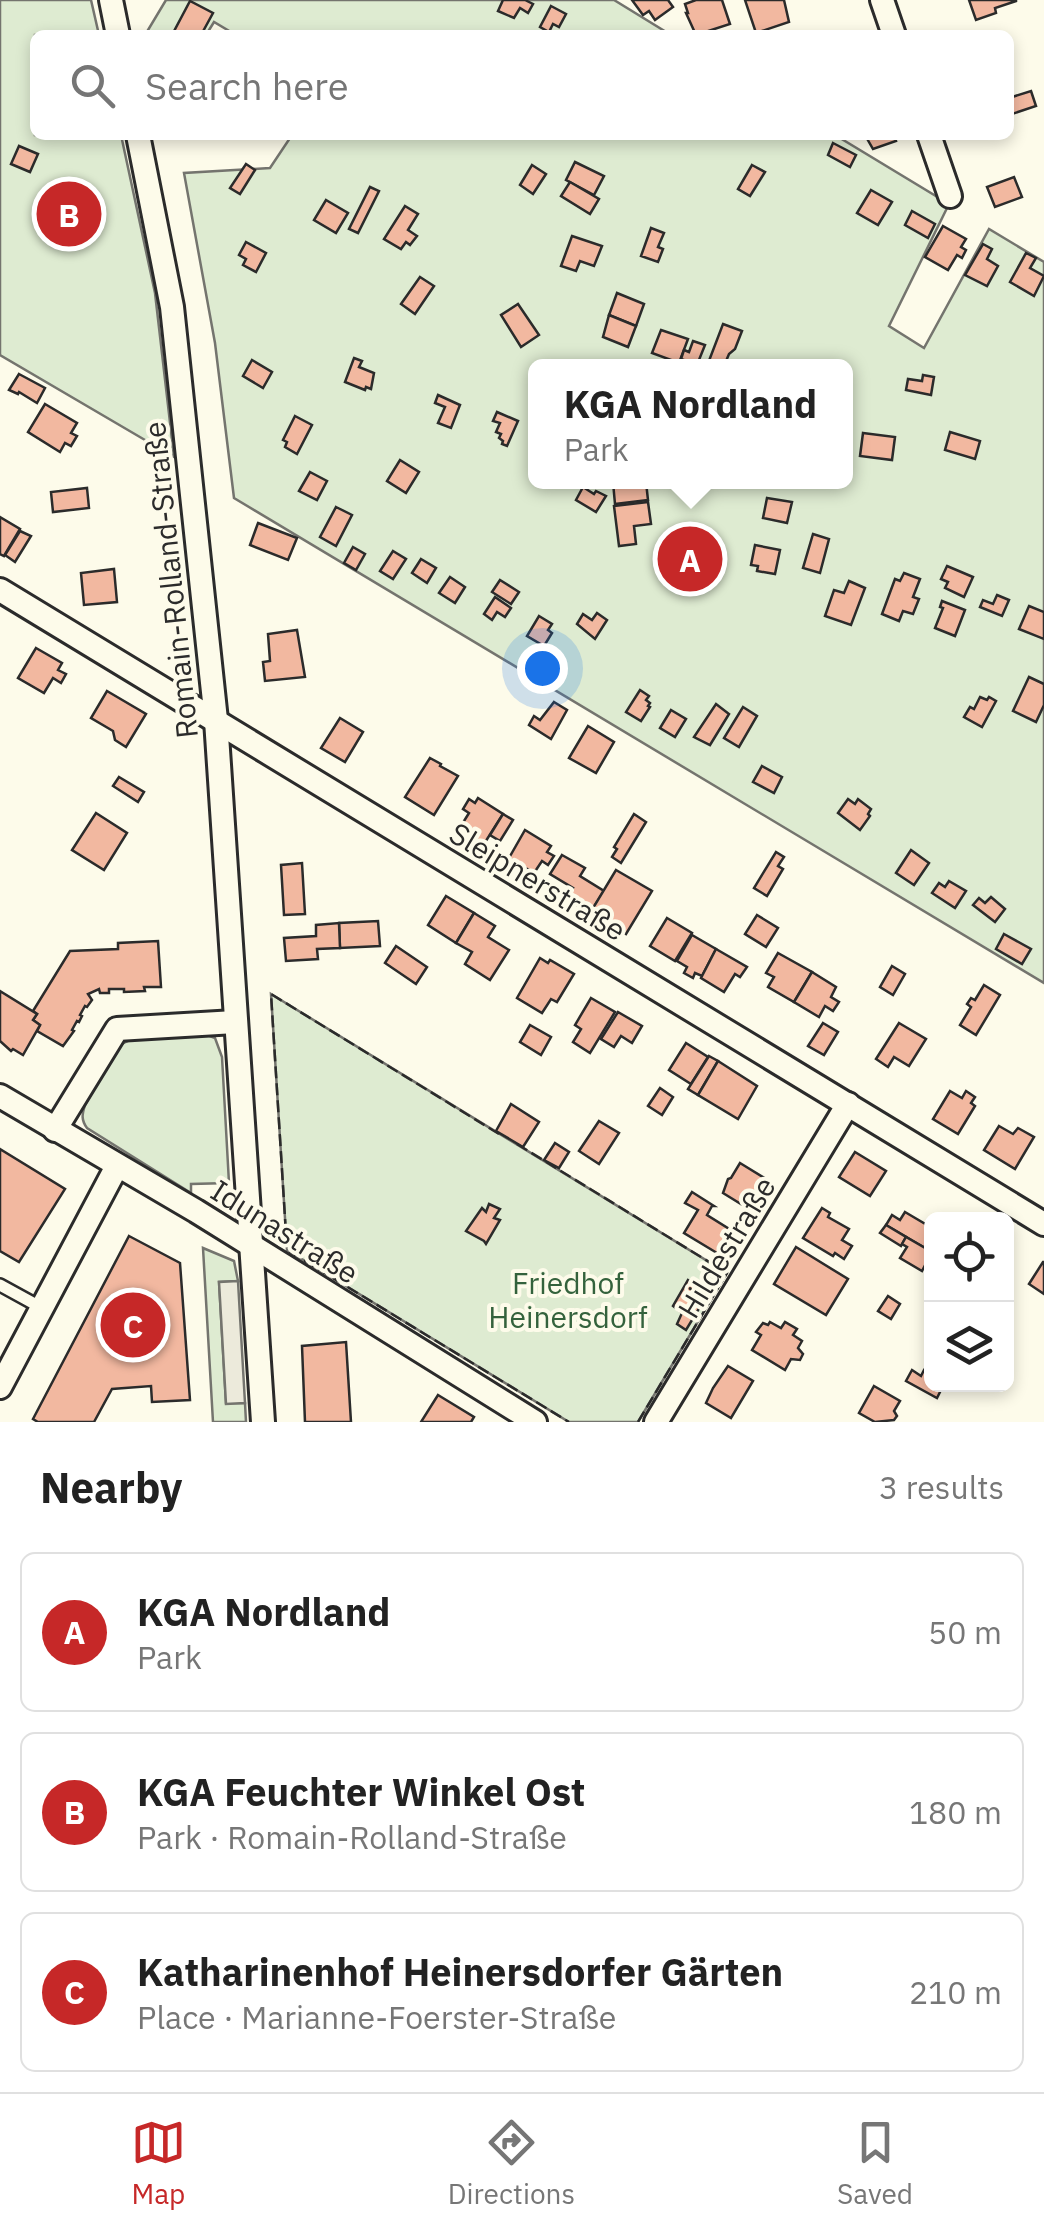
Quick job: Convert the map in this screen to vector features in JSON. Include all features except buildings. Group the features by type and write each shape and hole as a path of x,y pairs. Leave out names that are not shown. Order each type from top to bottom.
{"street":[{"path":"111,0 117,30"},
{"path":"882,0 892,30"},
{"name":"Romain-Rolland-Straße","path":"139,140 172,307 216,720 263,1422"},
{"path":"931,140 950,196"},
{"name":"Sleipnerstraße","path":"0,590 1044,1224"},
{"path":"55,1130 117,1029 235,1022"},
{"name":"Idunastraße","path":"0,1096 250,1244 535,1422"},
{"name":"Hildestraße","path":"656,1422 848,1104"},
{"path":"0,1387 117,1166"}],"lane":[{"path":"0,1285 42,1308"}],"green space":[{"path":"0,0 91,0 98,30 30,30 30,140 122,140 155,293 174,457 0,355"},
{"path":"166,0 614,0 663,30 228,30 214,22 209,30 148,30"},
{"path":"289,140 843,140 949,204 889,326 924,348 989,229 1044,262 1044,983 234,498 215,343 184,173 270,168"},
{"name":"Friedhof Heinersdorf","path":"271,994 727,1273 638,1422 569,1422 287,1250"},
{"path":"202,1033 215,1038 222,1057 229,1183 191,1184 191,1193 87,1128 83,1114 119,1045 136,1037"},
{"path":"203,1248 234,1261 238,1281 219,1282 226,1403 245,1403 246,1422 213,1422"}],"shaded area":[{"path":"238,1281 245,1403 226,1404 219,1282"}],"fence":[{"path":"499,1134 271,994 287,1250 569,1422"},
{"path":"517,1144 727,1273 638,1422"}],"place":[{"name":"KGA Feuchter Winkel Ost","path":"69,214"},
{"name":"KGA Nordland","path":"690,559"},
{"name":"Katharinenhof Heinersdorfer Gärten","path":"133,1325"}]}
